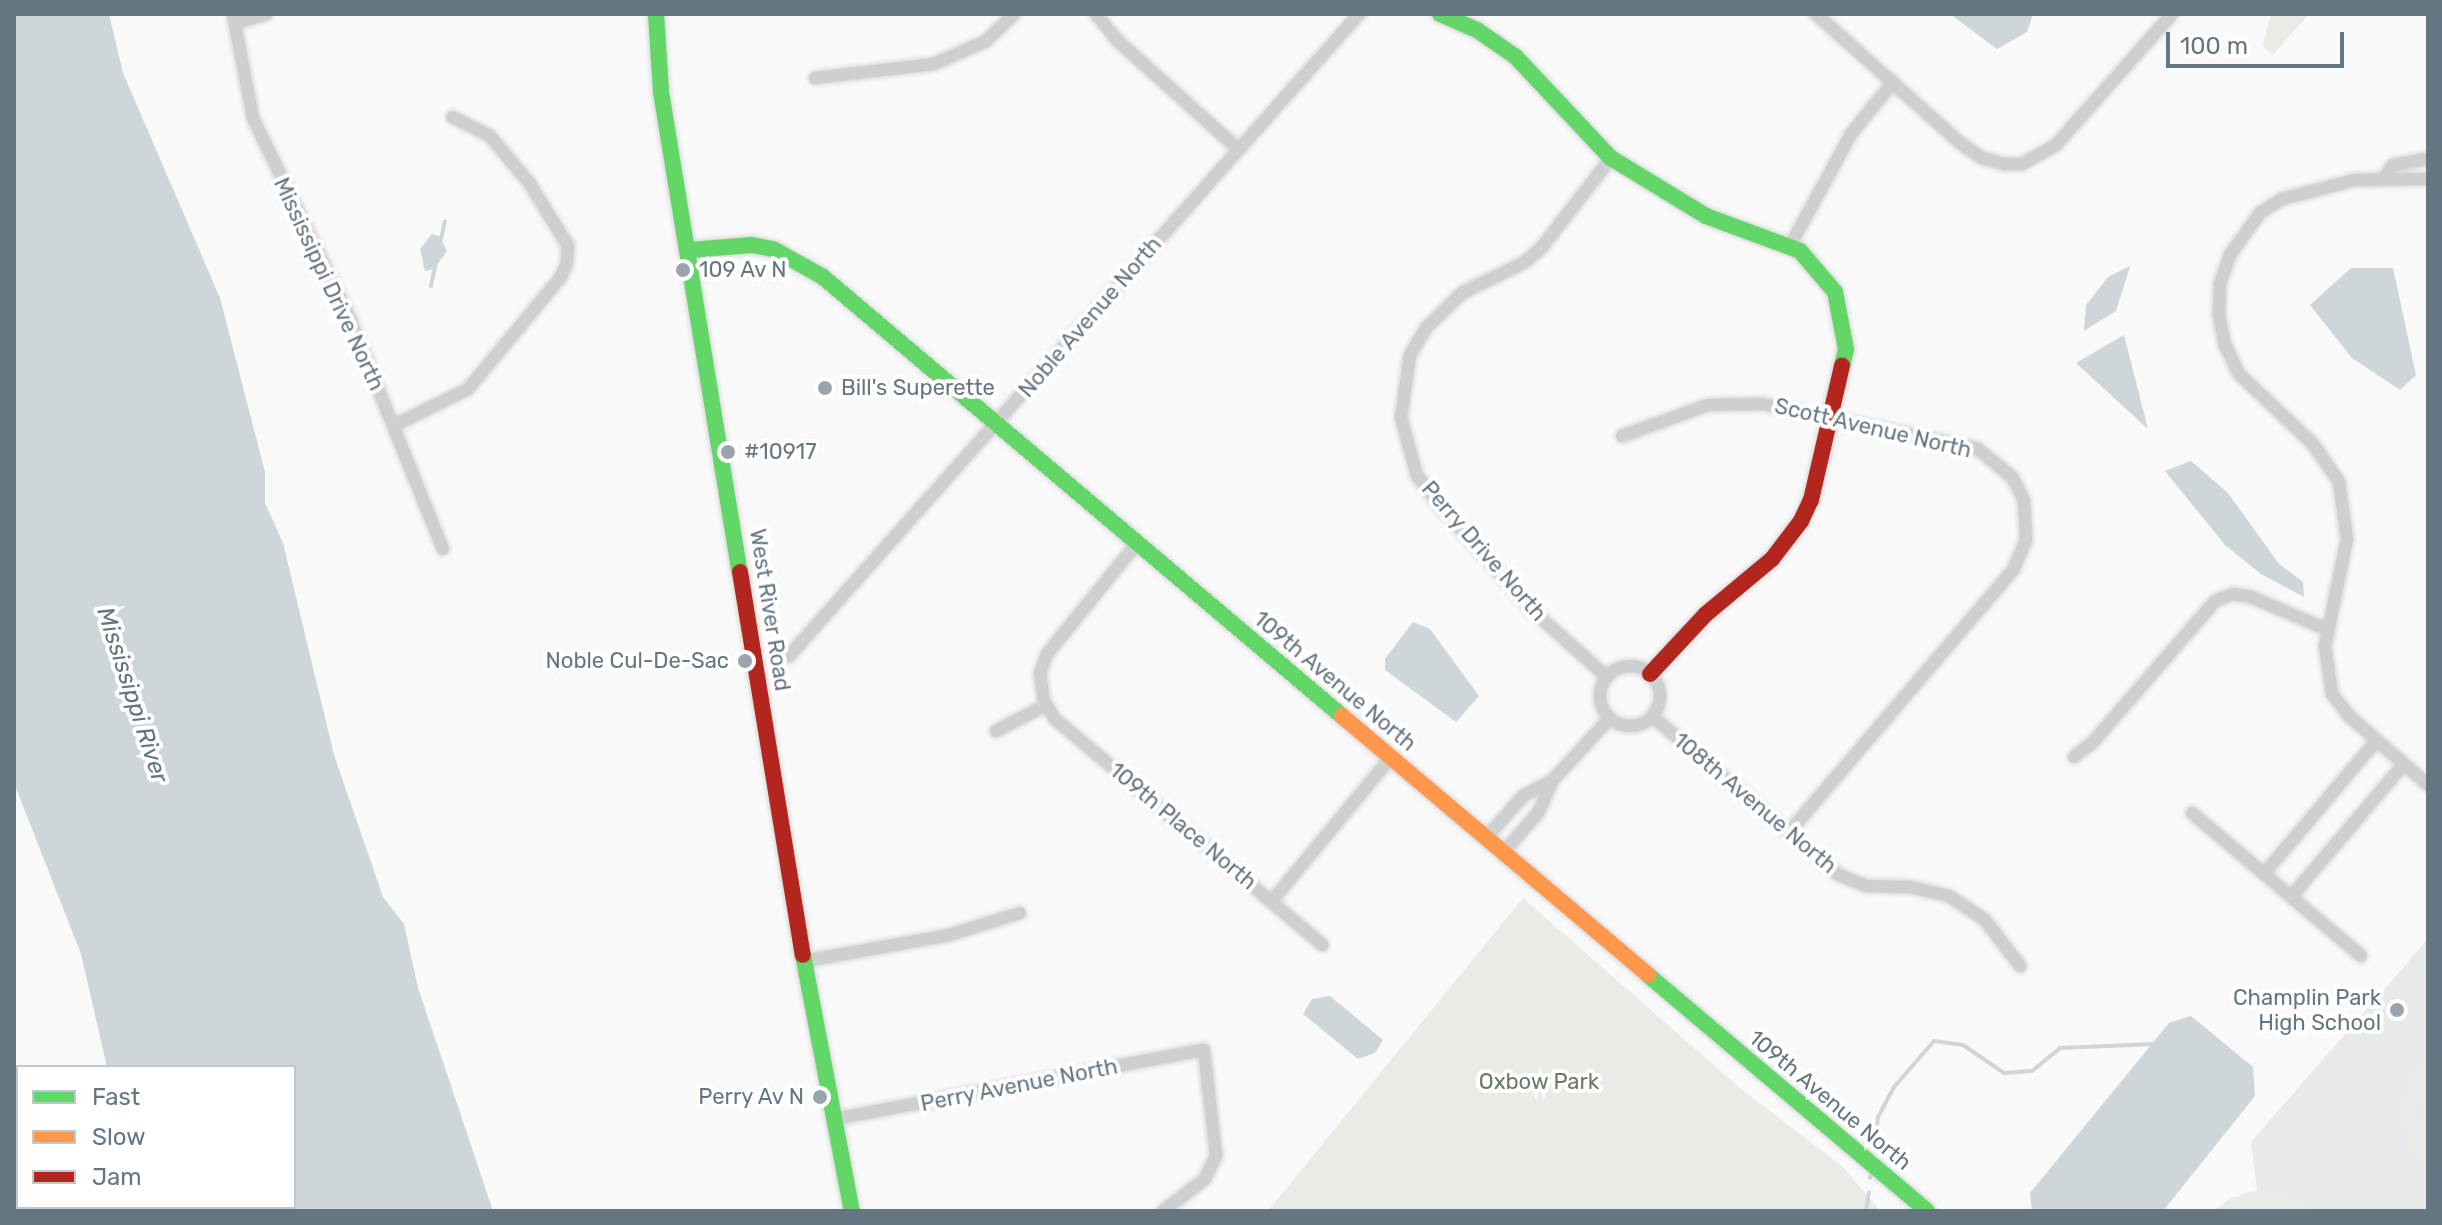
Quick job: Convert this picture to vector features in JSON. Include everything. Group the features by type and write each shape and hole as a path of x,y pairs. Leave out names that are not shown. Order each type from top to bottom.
{"street":[{"path":"234,18 267,14"},
{"name":"West River Road","path":"656,14 661,92 690,250 805,961 852,1211"},
{"path":"815,78 934,64 986,41 1014,14"},
{"path":"1096,14 1118,41 1238,149"},
{"name":"Noble Avenue North","path":"789,656 1359,14"},
{"path":"1440,14 1477,30 1516,57 1611,158 1706,216 1790,246 1822,274 1842,314 1846,349 1811,500 1788,541 1706,614 1650,674"},
{"path":"1467,14 1477,30"},
{"path":"1816,14 1982,158 2022,164 2056,145 2172,14"},
{"name":"Mississippi Drive North","path":"234,18 253,118 350,319 443,549"},
{"path":"1790,246 1851,134 1893,82"},
{"path":"393,426 468,389 561,277 567,263 568,246 530,184 490,136 452,117"},
{"name":"Perry Drive North","path":"1607,677 1533,611 1440,506 1417,476 1401,417 1410,355 1427,327 1462,293 1525,262 1542,247 1611,158"},
{"path":"2384,178 2393,165 2428,159"},
{"path":"2428,179 2396,183 2384,178 2282,199 2247,230 2220,284 2225,345 2239,374 2313,444 2339,482 2347,539 2328,630 2325,670 2332,694 2376,741 2428,785"},
{"name":"109th Avenue North","path":"690,250 752,245 799,259 997,422 1927,1211"},
{"name":"Scott Avenue North","path":"1622,436 1708,405 1735,403 1830,418 1978,449 2013,478 2024,501 2026,540 2013,570 1789,832"},
{"path":"996,731 1046,705 1040,684 1047,654 1137,543"},
{"path":"2074,757 2093,742 2215,601 2233,594 2251,597 2328,630"},
{"path":"1610,718 1600,694 1607,677 1623,667 1650,674"},
{"path":"1610,718 1636,725 1652,716 1660,699 1650,674"},
{"name":"109th Place North","path":"1046,705 1055,719 1322,945"},
{"name":"108th Avenue North","path":"1652,716 1852,883 1949,896 1985,920 2020,966"},
{"path":"1504,852 1538,813 1553,780 1610,718"},
{"path":"2264,874 2376,741"},
{"path":"1272,901 1391,757"},
{"path":"2291,897 2403,765"},
{"path":"1487,837 1523,796 1553,780"},
{"path":"2192,813 2361,956"},
{"path":"805,961 949,935 1020,913"},
{"name":"Perry Avenue North","path":"834,1119 1204,1050 1216,1156 1205,1179 1163,1211"}],"shaded area":[{"name":"Champlin Park High School","path":"2428,939 2428,1211 2214,1211 2231,1198 2257,1191 2251,1142"}],"green space":[{"path":"2271,14 2309,14 2273,55 2263,46"},
{"name":"Oxbow Park","path":"1523,898 1741,1089 1843,1167 1880,1211 1268,1211"},
{"path":"2428,1051 2428,1078 2417,1111 2428,1148 2428,1173 2406,1142 2400,1113 2406,1084"},
{"path":"2267,1190 2292,1196 2315,1211 2214,1211 2244,1193"}],"water":[{"name":"Mississippi River","path":"14,14 109,14 123,73 220,298 265,472 265,503 283,543 334,755 383,897 404,924 418,988 493,1211 143,1211 296,1209 296,1065 107,1065 81,954 14,783"},
{"path":"1950,14 2033,14 2027,32 1997,49"},
{"path":"432,234 439,236 447,251 434,269 425,271 420,249"},
{"path":"2130,266 2116,311 2084,331 2086,305 2108,277"},
{"path":"2351,268 2393,268 2416,375 2400,390 2352,358 2310,305"},
{"path":"2124,335 2148,429 2076,363"},
{"path":"2191,461 2228,493 2279,564 2303,582 2304,597 2261,574 2225,545 2165,471"},
{"path":"1413,622 1430,629 1479,696 1456,722 1385,670 1385,659"},
{"path":"1330,996 1383,1040 1375,1053 1358,1059 1303,1014 1312,999"},
{"path":"2191,1016 2253,1067 2255,1096 2163,1211 2032,1211 2030,1193 2169,1023"}],"waterway":[{"path":"440,243 445,222"},
{"path":"431,286 436,263"},
{"path":"1875,1141 1878,1117 1894,1087 1934,1041 1963,1045 2004,1073 2032,1071 2060,1048 2155,1044"},
{"path":"1866,1211 1869,1192"}],"traffic: fast":[{"path":"656,14 661,92 740,572"},
{"path":"1440,14 1477,30 1516,57 1611,158 1706,216 1800,251 1835,292 1846,349 1842,366"},
{"path":"690,250 752,245 773,249 823,277 1342,716"},
{"path":"803,955 852,1211"},
{"path":"1648,975 1927,1211"}],"traffic: slow":[{"path":"1342,716 1648,975"}],"traffic: jam":[{"path":"1650,674 1706,614 1772,559 1801,521 1811,500 1842,366"},
{"path":"740,572 803,955"}],"place":[{"name":"109 Av N","path":"683,270"},
{"name":"Bill's Superette","path":"825,388"},
{"name":"#10917","path":"728,452"},
{"name":"Noble Cul-De-Sac","path":"745,661"},
{"name":"Champlin Park High School","path":"2397,1010"},
{"name":"Perry Av N","path":"820,1097"}]}
